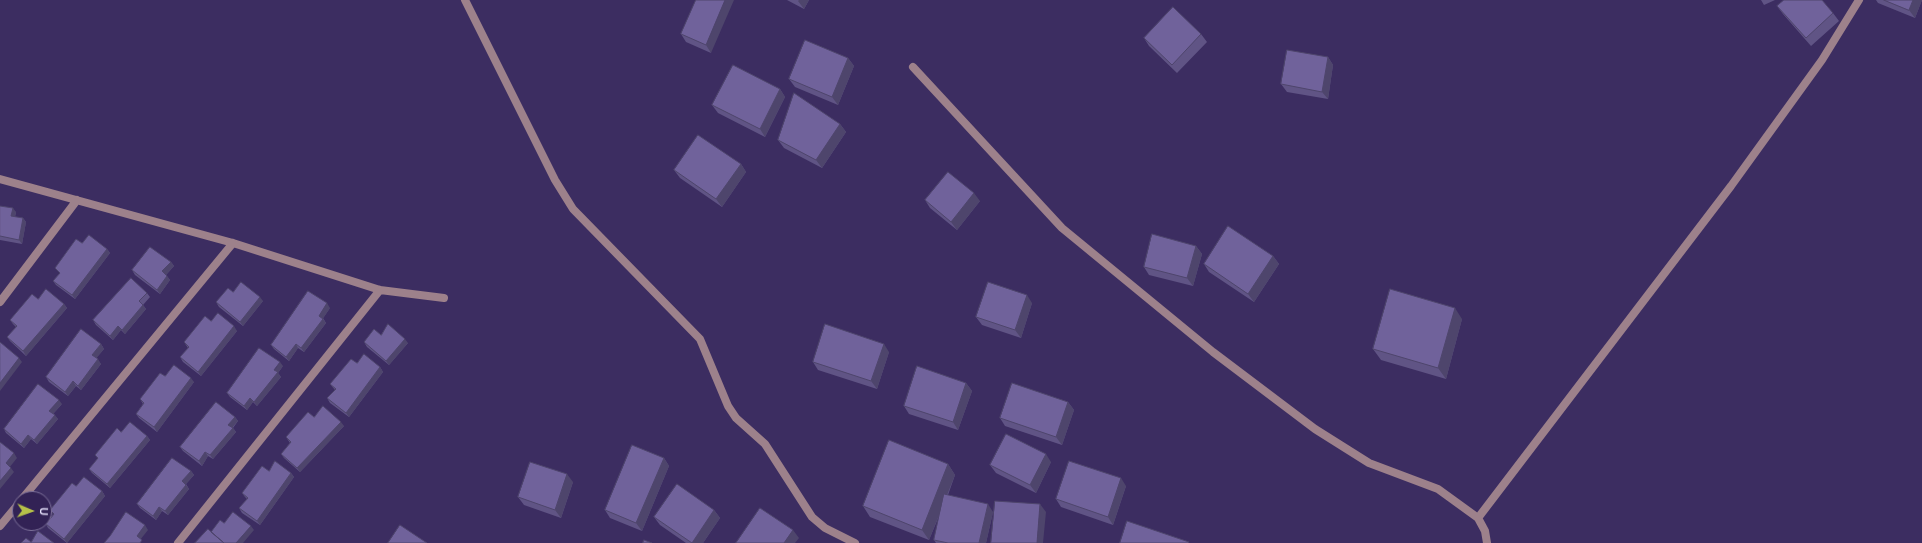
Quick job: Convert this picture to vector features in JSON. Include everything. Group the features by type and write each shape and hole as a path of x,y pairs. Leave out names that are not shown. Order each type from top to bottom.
{"street":[{"path":"465,0 555,180 573,209 700,340 728,406 736,418 764,444 812,518 825,528 855,543"},
{"path":"1478,518 1731,186 1822,60 1858,0"},
{"path":"913,67 1062,228 1213,352 1315,429 1369,463 1438,489 1478,518 1485,531 1487,543"},
{"path":"0,179 233,243 380,290 444,298"},
{"path":"0,302 76,200"},
{"path":"29,491 233,243"},
{"path":"178,543 380,290"},
{"path":"0,526 12,512"}],"building":[{"path":"696,0 725,0 706,45 681,34"},
{"path":"1784,0 1822,0 1833,13 1806,38 1777,6"},
{"path":"1884,0 1913,0 1909,10"},
{"path":"1173,7 1201,34 1172,65 1144,38"},
{"path":"805,40 848,58 832,97 789,79"},
{"path":"1287,50 1328,57 1322,92 1281,84"},
{"path":"733,65 780,89 760,129 712,105"},
{"path":"794,93 840,124 816,160 778,140"},
{"path":"698,135 741,164 716,199 674,170"},
{"path":"948,172 974,193 951,222 925,200"},
{"path":"0,206 13,208 11,216 23,218 19,240 0,236"},
{"path":"1228,226 1273,256 1248,294 1204,264"},
{"path":"1152,234 1196,246 1187,278 1144,267"},
{"path":"89,235 107,249 72,295 53,281 60,273 55,268 76,239 82,243"},
{"path":"150,247 171,262 162,271 167,276 157,290 132,270"},
{"path":"131,278 147,293 139,301 143,305 122,330 118,326 110,336 93,320"},
{"path":"241,282 260,297 240,322 216,302 228,288 233,292"},
{"path":"988,282 1027,295 1015,330 976,317"},
{"path":"46,289 64,304 23,351 7,337 17,326 10,320 32,294 38,299"},
{"path":"1390,289 1455,308 1438,368 1373,349"},
{"path":"308,291 327,303 319,316 323,319 301,348 296,344 286,357 271,345"},
{"path":"218,313 234,326 198,372 180,357 189,347 184,342 205,316 211,321"},
{"path":"388,324 405,339 386,361 364,342 374,329 381,335"},
{"path":"825,324 884,344 871,381 813,362"},
{"path":"81,329 101,344 92,355 98,359 78,386 73,381 65,392 46,377"},
{"path":"0,342 19,358 0,383"},
{"path":"259,348 280,362 274,370 278,372 254,402 250,398 244,406 227,393"},
{"path":"364,354 380,367 346,413 327,398 336,389 330,384 351,359 357,363"},
{"path":"174,365 191,378 154,427 136,414 144,403 140,399 160,373 165,376"},
{"path":"917,366 966,383 953,422 904,406"},
{"path":"1012,383 1068,402 1056,437 1000,418"},
{"path":"38,384 59,400 49,411 55,415 34,440 28,435 21,444 4,429"},
{"path":"216,402 235,417 228,425 233,428 210,455 205,452 199,461 180,447"},
{"path":"323,406 341,422 297,468 281,454 291,442 286,437 308,412 314,417"},
{"path":"130,422 147,436 107,484 89,469 98,458 95,455 117,428 121,432"},
{"path":"1006,434 1046,454 1030,485 990,465"},
{"path":"889,440 948,464 922,530 863,506"},
{"path":"0,442 14,453 6,463 11,468 0,481"},
{"path":"632,445 664,458 636,523 605,510"},
{"path":"172,458 191,471 182,481 186,485 165,511 159,507 153,516 137,504"},
{"path":"275,461 291,473 257,521 239,508 248,498 242,493 262,466 269,471"},
{"path":"1069,461 1121,478 1108,517 1056,499"},
{"path":"530,462 567,474 555,510 518,497"},
{"path":"84,477 102,491 64,539 52,529 52,516 54,514 52,512 52,508 72,483 76,486"},
{"path":"677,484 714,510 692,543 654,517"},
{"path":"944,494 988,504 979,543 948,543 934,540"},
{"path":"995,501 1040,504 1037,543 991,543"},
{"path":"760,508 793,530 784,543 736,543"},
{"path":"126,512 145,525 137,536 142,540 140,543 104,543 110,536"},
{"path":"233,512 251,526 236,543 224,543 211,532 220,520 224,523"},
{"path":"1127,521 1189,542 1120,543"},
{"path":"400,525 427,543 388,543"},
{"path":"208,529 224,543 195,543"},
{"path":"38,531 54,543 21,543 26,538 31,542"},
{"path":"644,540 652,543 643,543"}]}
